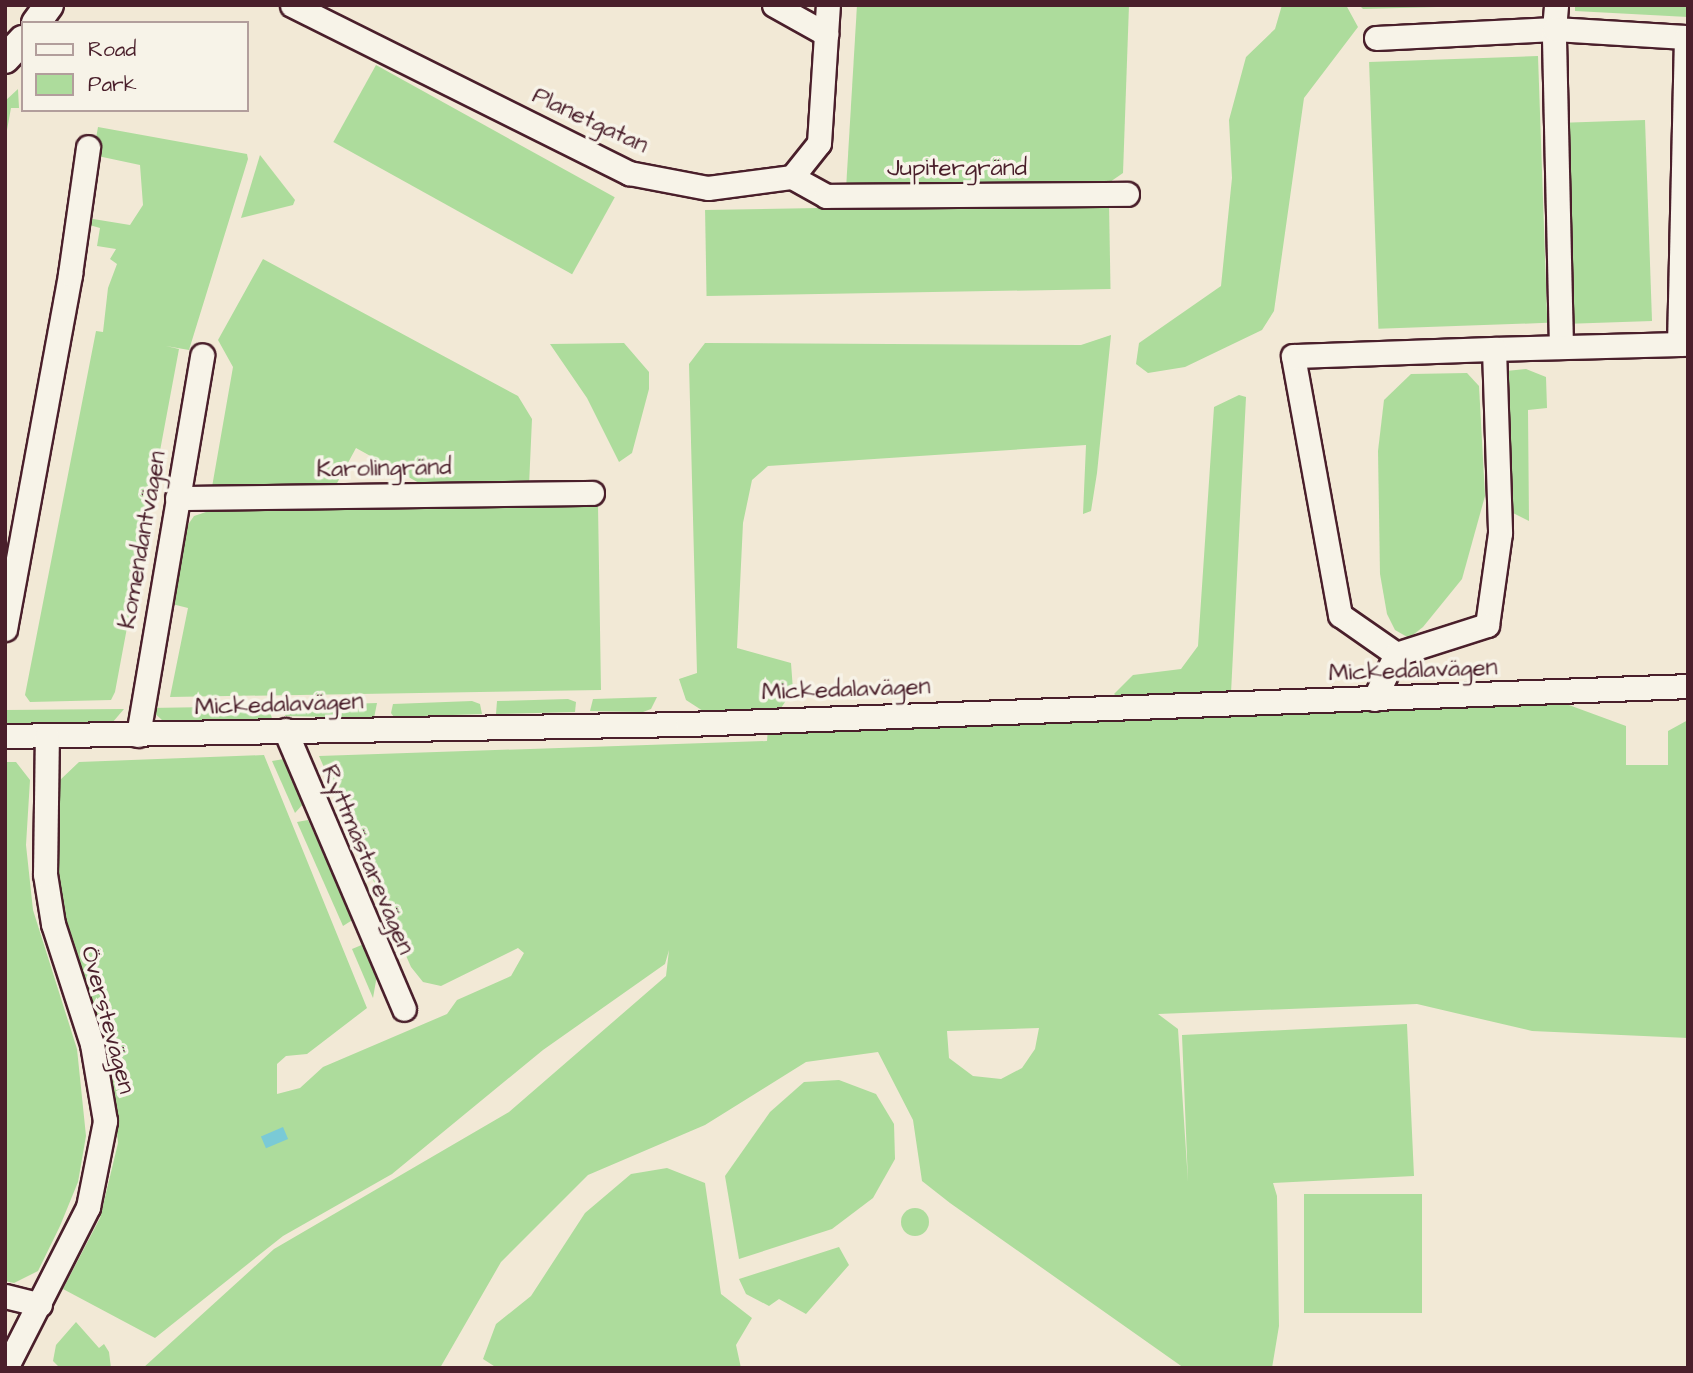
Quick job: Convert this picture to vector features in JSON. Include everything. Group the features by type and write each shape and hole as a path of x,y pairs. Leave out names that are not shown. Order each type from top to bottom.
{"street":[{"path":"37,21 49,5"},
{"name":"Planetgatan","path":"292,5 629,173 709,188 792,177"},
{"path":"774,5 826,34"},
{"path":"792,177 819,144 828,5"},
{"path":"1556,5 1561,347"},
{"path":"1376,38 1555,29 1687,37 1683,344 1293,356 1340,615 1396,654"},
{"path":"5,59 21,42"},
{"path":"5,629 70,274 88,147"},
{"name":"Jupitergränd","path":"792,177 826,196 1127,194"},
{"path":"1374,699 1396,654 1488,625 1500,533 1494,349"},
{"name":"Komendantvägen","path":"138,735 202,355"},
{"name":"Karolingränd","path":"177,498 592,493"},
{"name":"Mickedalavägen","path":"5,736 687,724 1688,687"},
{"name":"Ryttmästarevägen","path":"285,730 404,1009"},
{"name":"Överstevägen","path":"6,1368 88,1207 105,1121 92,1044 53,924 45,874 47,736"},
{"path":"5,1296 40,1305"}],"green space":[{"path":"857,5 1129,5 1123,173 1110,182 846,189"},
{"path":"1282,5 1346,5 1358,27 1304,98 1274,311 1262,330 1185,367 1148,373 1136,364 1139,343 1221,286 1232,178 1229,120 1246,57 1275,29"},
{"path":"1359,5 1512,5 1363,9"},
{"path":"1575,5 1688,5 1688,17 1575,11"},
{"path":"1538,56 1547,323 1378,329 1369,62"},
{"path":"376,65 615,197 572,274 333,142"},
{"path":"18,89 19,108 11,108 5,141 5,101"},
{"path":"1645,120 1652,321 1571,324 1564,123"},
{"path":"98,127 247,154 248,159 189,350 166,346 179,349 115,692 111,700 30,702 25,695 96,331 103,332 108,288 117,264 110,259 116,249 97,246 100,228 86,224 87,218 130,225 143,205 140,165 93,155"},
{"path":"260,155 295,200 293,205 241,218"},
{"path":"1109,203 1111,289 707,296 705,210"},
{"path":"263,259 518,396 532,419 529,486 430,489 356,448 336,485 212,487 233,367 218,340"},
{"path":"1111,335 1091,511 1083,514 1086,445 768,466 752,480 743,523 737,648 791,663 793,690 781,708 703,711 686,700 679,679 697,673 689,364 705,343 1081,345"},
{"path":"624,343 649,372 649,389 632,453 619,462 587,398 550,344"},
{"path":"1526,369 1546,377 1547,408 1528,410 1529,521 1513,513 1508,503 1506,371"},
{"path":"1467,373 1479,386 1485,496 1462,579 1423,627 1409,638 1395,630 1387,614 1380,574 1378,451 1384,400 1411,374"},
{"path":"1239,395 1246,397 1231,693 1119,698 1114,694 1133,675 1181,669 1198,646 1214,407"},
{"path":"598,505 601,690 170,697 188,608 168,603 183,532 194,516 212,510"},
{"path":"657,697 651,709 643,712 590,711 593,699"},
{"path":"568,699 576,702 575,712 496,714 497,701"},
{"path":"472,701 480,704 482,714 394,717 391,713 393,704"},
{"path":"1558,701 1626,726 1626,765 1668,765 1668,731 1688,720 1688,1038 1532,1031 1417,1004 1158,1014 1178,1029 1188,1182 1182,1035 1407,1024 1414,1176 1273,1183 1277,1196 1279,1326 1272,1368 1184,1368 922,1181 913,1120 878,1052 806,1062 705,1125 588,1175 501,1262 440,1368 143,1368 274,1249 509,1112 666,976 669,950 665,964 543,1050 392,1174 283,1236 155,1338 63,1289 100,1218 118,1143 111,1066 66,927 55,848 59,781 79,762 264,755 367,1008 307,1054 286,1056 277,1064 277,1094 300,1088 323,1067 447,1014 457,1000 511,976 524,953 518,948 441,986 423,982 411,967 319,756 767,741 768,728","holes":["1039,1028 1035,1049 1022,1068 1001,1079 973,1076 949,1058 947,1031"]},
{"path":"377,703 374,718 285,716 288,706"},
{"path":"269,706 272,719 263,720 163,721 149,708"},
{"path":"124,709 112,723 5,726 5,710"},
{"path":"308,757 372,896 374,905 367,908"},
{"path":"284,759 304,803 295,813 272,761"},
{"path":"5,762 16,762 30,780 26,845 33,910 77,1049 86,1136 78,1182 38,1271 14,1283 5,1281"},
{"path":"308,820 354,919 343,926 297,822"},
{"path":"364,944 377,975 373,998 352,949"},
{"path":"839,1080 876,1094 894,1124 895,1159 873,1198 832,1229 739,1259 725,1176 770,1112 804,1082"},
{"path":"667,1168 705,1183 721,1294 752,1318 736,1345 741,1368 497,1368 483,1359 496,1324 531,1296 585,1213 631,1174"},
{"path":"1304,1194 1422,1194 1422,1313 1304,1313"},
{"path":"915,1208 925,1212 929,1222 925,1232 915,1236 905,1232 901,1222 905,1212"},
{"path":"839,1247 849,1265 806,1314 779,1299 769,1306 746,1294 739,1279"},
{"path":"76,1322 99,1348 104,1344 109,1352 111,1368 60,1368 53,1361 56,1345"}],"water":[{"path":"283,1127 288,1139 266,1148 261,1136"}]}
